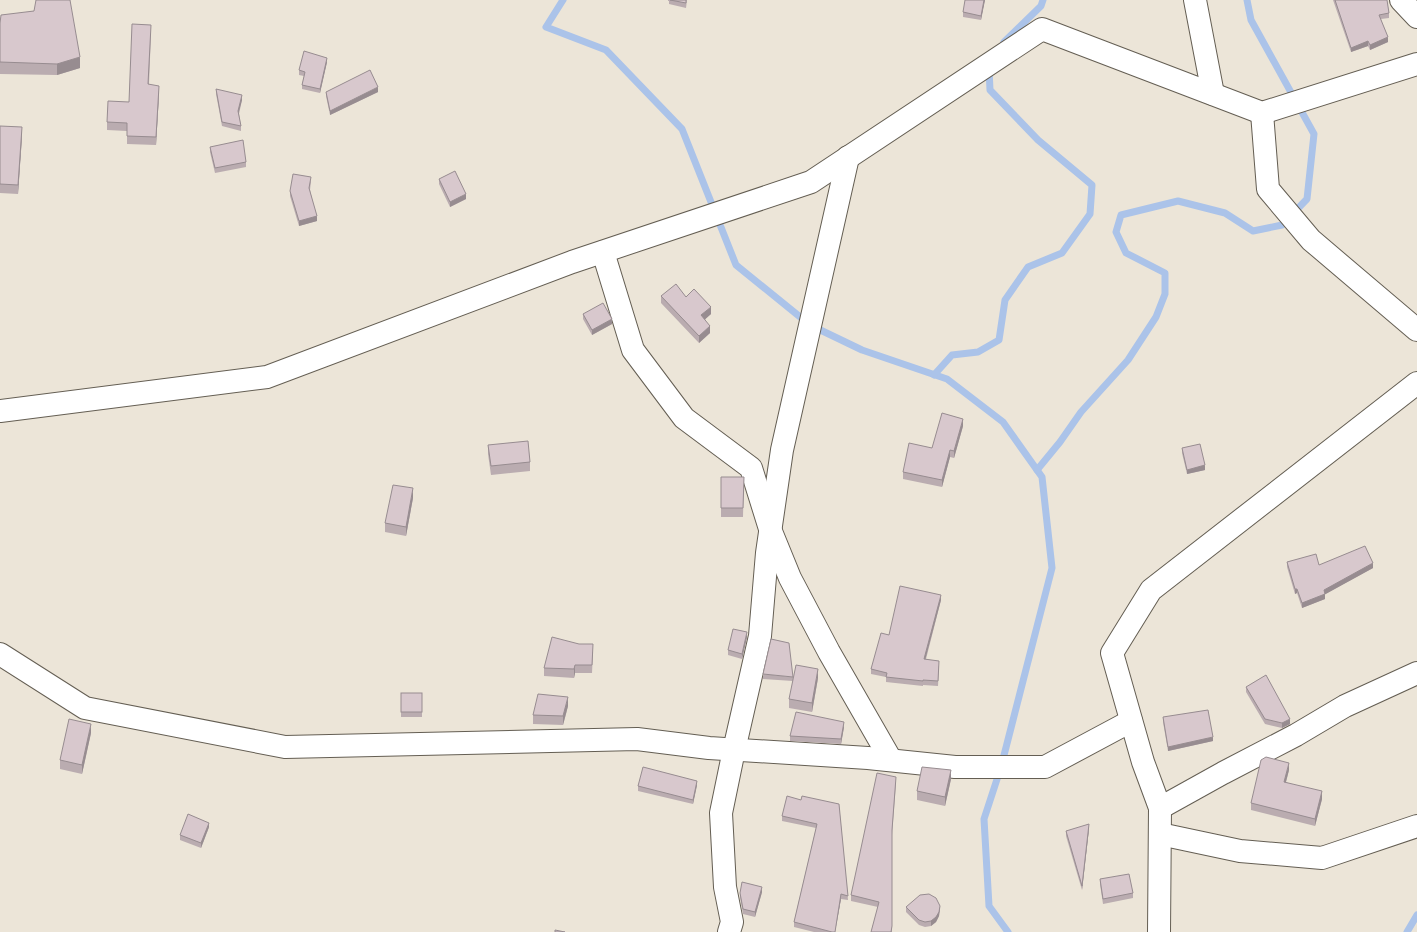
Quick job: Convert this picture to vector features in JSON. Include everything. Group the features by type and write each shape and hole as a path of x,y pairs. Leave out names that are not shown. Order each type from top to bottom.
{"street":[{"path":"1195,0 1213,94"},
{"path":"1401,0 1417,16"},
{"path":"1,408 267,377 572,262 811,182 1042,29 1262,113 1417,64"},
{"path":"1262,113 1268,189 1311,240 1417,330"},
{"path":"729,932 732,922 725,887 721,813 760,636 767,552 782,450 848,158"},
{"path":"603,252 633,350 684,418 751,468 770,529 790,578 829,652 891,760"},
{"path":"1159,932 1160,808 1143,762 1112,653 1152,590 1417,383"},
{"path":"0,654 85,708 285,747 637,739 709,748 868,758 955,767 1045,767 1131,721"},
{"path":"1160,808 1296,735 1346,706 1417,673"},
{"path":"1160,834 1240,851 1322,858 1417,826"}],"building":[{"path":"36,0 70,0 80,57 57,64 0,62 1,15 34,11"},
{"path":"670,0 686,0 686,3"},
{"path":"965,0 984,0 981,16 963,12"},
{"path":"1335,0 1387,0 1389,13 1379,15 1388,37 1370,45 1368,41 1351,48"},
{"path":"132,24 151,25 148,84 159,86 156,137 127,136 127,123 107,122 108,101 129,102"},
{"path":"304,51 327,58 320,89 302,85 305,72 299,70"},
{"path":"370,70 378,87 330,111 326,92"},
{"path":"216,89 242,95 238,111 241,126 222,122"},
{"path":"0,126 22,127 18,185 0,184"},
{"path":"243,140 246,162 215,168 210,147"},
{"path":"455,171 466,194 450,202 439,179"},
{"path":"293,174 311,177 309,188 317,216 299,221 290,191"},
{"path":"676,284 686,297 694,289 711,307 701,315 710,326 699,336 661,296"},
{"path":"603,303 612,319 592,330 583,314"},
{"path":"942,413 963,419 954,451 950,450 942,480 903,472 909,443 932,448"},
{"path":"528,441 530,462 491,466 488,445"},
{"path":"1200,444 1205,465 1187,470 1182,448"},
{"path":"721,477 744,477 743,508 721,508"},
{"path":"393,485 413,488 406,527 385,523"},
{"path":"1365,546 1373,563 1324,590 1325,594 1302,603 1297,589 1295,589 1287,562 1316,554 1319,565"},
{"path":"900,586 941,595 924,659 939,661 938,681 886,677 887,673 871,669 881,633 889,635"},
{"path":"733,629 747,632 742,654 728,650"},
{"path":"552,637 579,644 593,644 592,665 575,665 574,669 544,668"},
{"path":"771,639 789,643 793,677 763,674"},
{"path":"796,665 818,669 812,703 789,699"},
{"path":"1266,675 1290,719 1282,723 1265,719 1246,687"},
{"path":"401,693 422,693 422,712 401,712"},
{"path":"538,694 568,697 563,716 533,715"},
{"path":"1208,710 1213,737 1168,747 1163,717"},
{"path":"796,712 844,722 841,739 790,736"},
{"path":"69,719 91,724 82,765 60,760"},
{"path":"1266,757 1289,763 1284,782 1322,791 1315,819 1251,803 1261,760"},
{"path":"643,767 697,781 693,800 638,786"},
{"path":"922,767 951,770 945,797 917,791"},
{"path":"877,773 896,777 892,830 891,932 871,932 879,902 851,895"},
{"path":"787,796 801,800 802,796 839,804 848,896 841,894 835,932 794,922 817,824 782,816"},
{"path":"188,814 209,823 201,843 180,835"},
{"path":"1089,824 1082,886 1066,831"},
{"path":"1129,874 1133,893 1103,899 1100,879"},
{"path":"742,882 762,887 755,912 743,909 740,893"},
{"path":"929,894 936,898 940,906 936,917 931,921 925,922 919,920 906,907 920,895"}],"waterway":[{"path":"563,0 546,27 606,50 682,129 736,265 810,325 862,350 947,379 1003,422 1042,477 1052,568 1001,767 984,819 989,906 1008,932"},
{"path":"1004,42 1041,6 1043,0"},
{"path":"1037,470 1060,442 1081,412 1128,360 1156,317 1165,294 1165,273 1126,253 1116,232 1121,215 1178,201 1225,213 1253,231 1282,225 1307,199 1314,134 1251,20 1247,0"},
{"path":"934,375 952,355 978,352 999,340 1005,300 1028,267 1062,253 1090,214 1092,185 1038,140 990,90 989,69"},
{"path":"1407,932 1417,915"}]}
